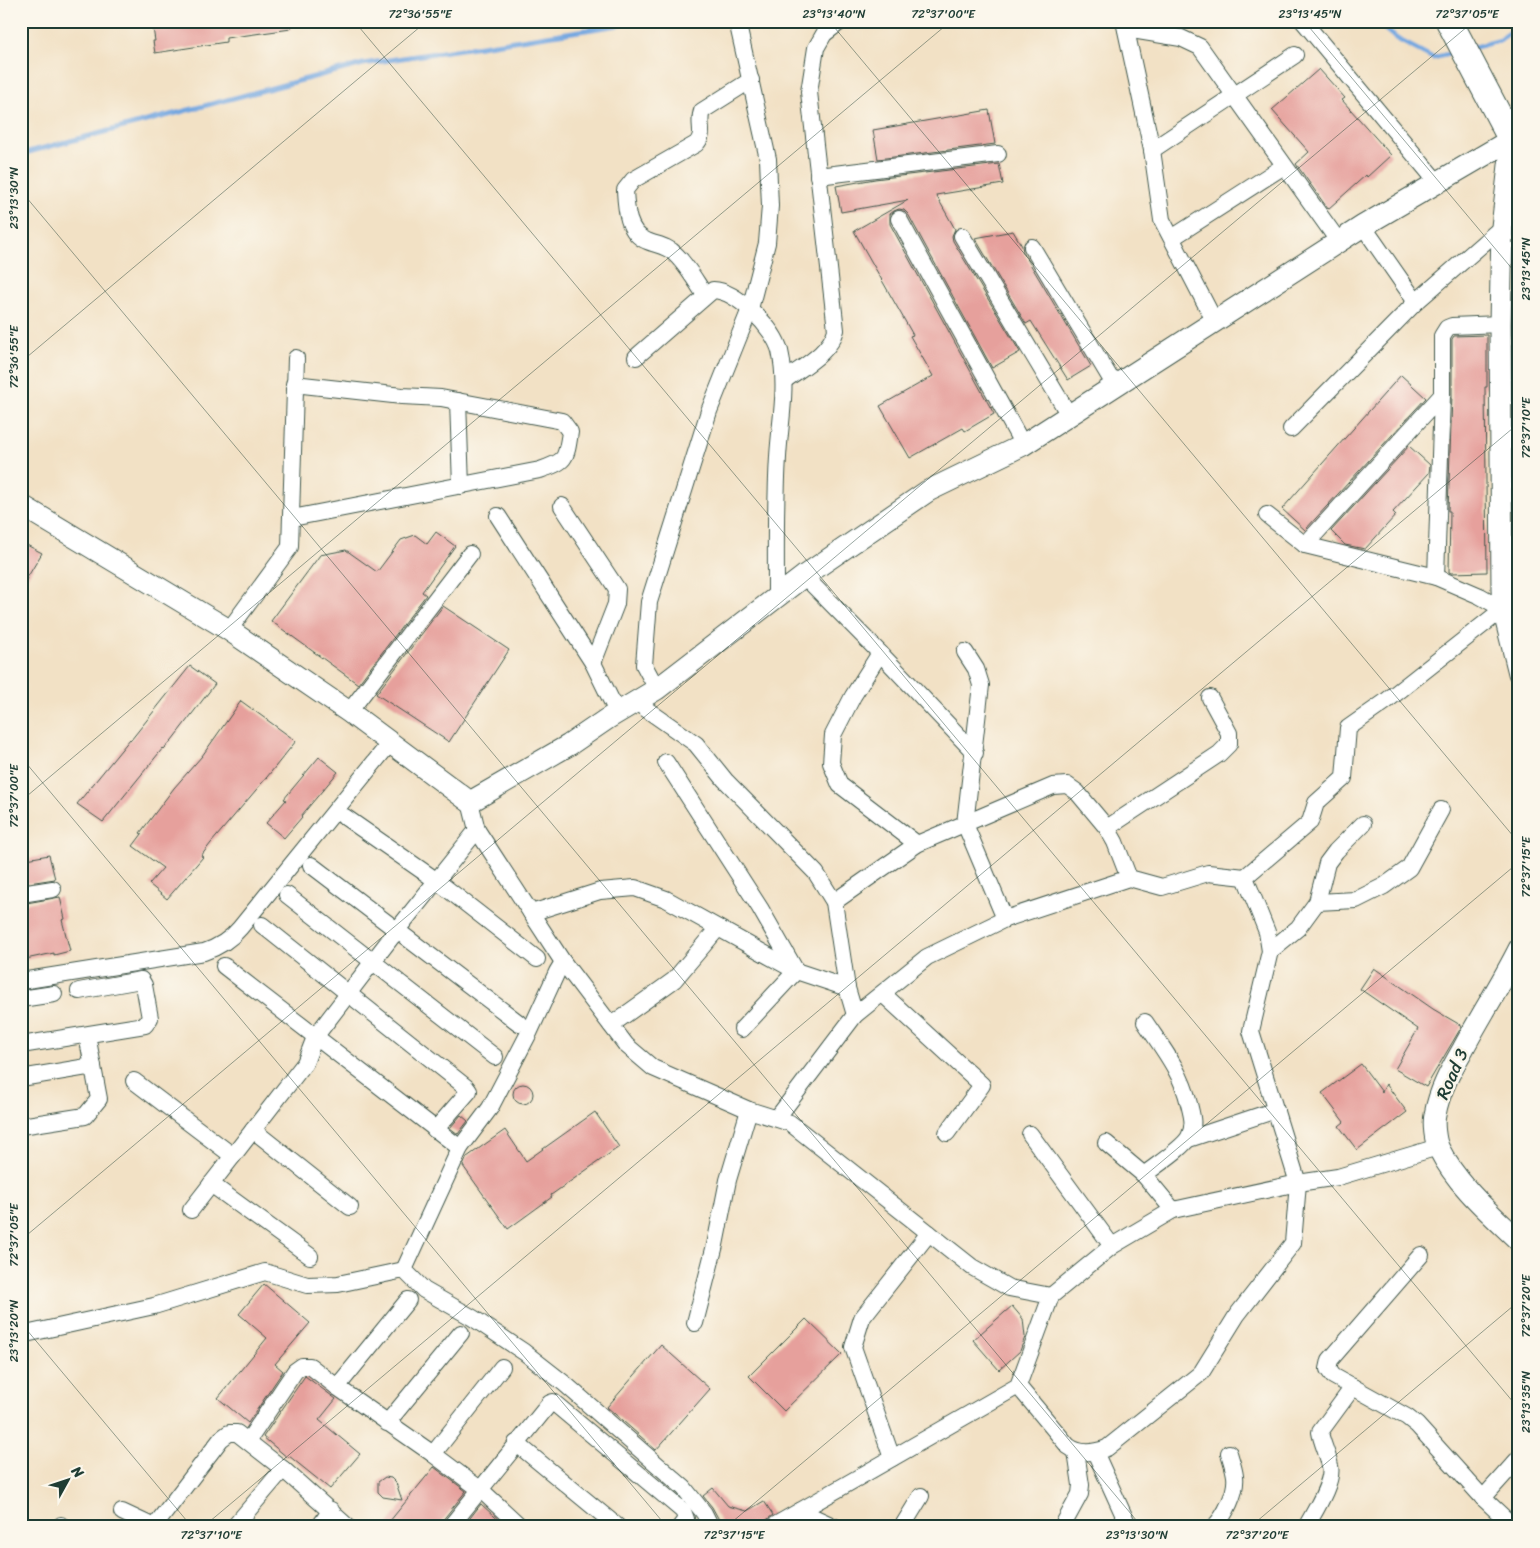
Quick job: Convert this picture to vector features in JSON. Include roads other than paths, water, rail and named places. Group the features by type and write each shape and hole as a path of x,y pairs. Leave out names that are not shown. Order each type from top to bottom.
{"main road":[{"path":"1449,21 1516,142"}],"street":[{"path":"657,688 644,665 649,602 709,410 750,309 767,243 770,206 768,159 738,21"},
{"path":"784,380 827,348 834,340 836,330 809,92 816,48 824,34 840,21"},
{"path":"1303,21 1436,182"},
{"path":"1215,322 1162,220 1152,150 1125,25 1181,38 1200,47 1339,242"},
{"path":"1152,150 1295,55"},
{"path":"705,295 675,253 665,247 644,240 634,229 627,214 625,190 633,180 696,144 702,136 700,117 702,111 751,80"},
{"path":"470,802 569,745 617,712 657,688 804,576 928,491 1023,445 1363,226 1436,182 1516,142"},
{"path":"1516,142 1502,227 1500,324 1503,609 1519,672"},
{"path":"818,176 998,154"},
{"path":"1172,238 1284,166"},
{"path":"899,220 1023,445"},
{"path":"1363,226 1416,302"},
{"path":"1291,429 1416,302 1502,227"},
{"path":"962,236 1069,416"},
{"path":"1032,247 1115,386"},
{"path":"636,357 713,290 721,290 750,309 767,325 780,349 784,380 778,458 776,598"},
{"path":"1436,577 1442,336 1444,331 1452,326 1500,324"},
{"path":"229,630 290,547 296,358"},
{"path":"292,518 540,470 560,463 567,453 570,432 562,421 458,401 294,384"},
{"path":"1305,545 1442,395"},
{"path":"458,401 461,486"},
{"path":"21,505 229,630 349,712 470,802 478,830 564,962 626,1045 653,1068 749,1110 790,1123 972,1268 1008,1288 1051,1296"},
{"path":"562,506 617,589 616,604 592,663"},
{"path":"1267,515 1305,545 1436,577 1480,596 1503,609"},
{"path":"498,516 592,663 617,712"},
{"path":"349,712 470,554"},
{"path":"804,576 974,753"},
{"path":"777,1118 855,1015 927,957 1005,918 1129,878 1162,887 1208,872 1245,877 1310,822 1316,802 1344,778 1348,728 1385,702 1503,609"},
{"path":"965,652 976,669 981,685 965,824 1005,918"},
{"path":"880,653 853,696 833,735 831,764 840,784 917,844"},
{"path":"1107,828 1219,754 1229,744 1229,733 1210,698"},
{"path":"636,702 696,744 725,780 816,874 834,902 846,988 855,1015"},
{"path":"21,981 204,952 222,945 240,928 390,743"},
{"path":"666,762 760,908 796,971"},
{"path":"834,902 917,844 1053,786 1067,785 1077,792 1107,828 1115,842 1129,878"},
{"path":"1317,902 1356,900 1384,886 1403,873 1409,868 1441,810"},
{"path":"345,817 437,881 537,959"},
{"path":"1270,951 1298,928 1317,902 1327,863 1336,850 1363,824"},
{"path":"191,1210 305,1063 315,1037 397,930 478,830"},
{"path":"310,865 519,1023"},
{"path":"1018,1386 1068,1446 1076,1452 1094,1452 1107,1448 1201,1373 1237,1315 1293,1242 1298,1183 1251,1031 1270,951 1267,932 1245,877"},
{"path":"531,912 600,891 635,888 666,898 796,971 846,988"},
{"path":"21,894 53,889"},
{"path":"287,895 495,1057"},
{"path":"262,925 466,1087 469,1091 435,1130"},
{"path":"611,1025 674,980 718,928"},
{"name":"Road 3","path":"1519,949 1446,1080 1434,1117 1438,1147 1459,1179 1519,1241"},
{"path":"404,1270 460,1148 490,1108 530,1031 556,972 564,962"},
{"path":"224,966 460,1148"},
{"path":"742,1029 796,971"},
{"path":"21,1046 145,1025 150,1018 144,985 141,980 79,991"},
{"path":"21,999 54,994"},
{"path":"883,994 982,1085 947,1133"},
{"path":"1144,1174 1183,1145 1189,1138 1194,1123 1185,1086 1177,1070 1145,1022"},
{"path":"21,1126 85,1116 99,1100 87,1035"},
{"path":"21,1078 93,1066"},
{"path":"134,1081 233,1156"},
{"path":"695,1323 716,1245 728,1180 749,1110"},
{"path":"1189,1138 1276,1110"},
{"path":"253,1130 350,1207"},
{"path":"1030,1134 1112,1246"},
{"path":"1106,1143 1144,1174 1173,1210"},
{"path":"772,1527 1018,1386 1051,1296 1112,1246 1173,1210 1298,1183 1338,1177 1438,1147"},
{"path":"211,1184 310,1256"},
{"path":"892,1458 853,1347 862,1318 929,1234"},
{"path":"1421,1254 1330,1360 1328,1369 1333,1376 1407,1417 1417,1425 1483,1498 1514,1527"},
{"path":"21,1335 154,1306 265,1272 306,1285 338,1284 404,1270"},
{"path":"404,1270 424,1290 473,1318 524,1352 566,1384 684,1488 704,1513 711,1527"},
{"path":"337,1387 408,1300"},
{"path":"387,1423 460,1333"},
{"path":"248,1441 295,1371 302,1366 310,1366 481,1490 521,1527"},
{"path":"432,1454 502,1367"},
{"path":"1306,1527 1331,1479 1331,1467 1320,1432 1354,1387"},
{"path":"450,1527 481,1490 516,1443 550,1403 553,1402 683,1512 686,1519 680,1527"},
{"path":"122,1512 154,1527 221,1439 229,1433 237,1432 331,1510 348,1527"},
{"path":"516,1443 618,1527"},
{"path":"1062,1527 1080,1494 1081,1485 1076,1452"},
{"path":"1094,1452 1129,1527"},
{"path":"1214,1527 1222,1518 1232,1496 1236,1478 1229,1453"},
{"path":"1483,1498 1519,1458"},
{"path":"234,1527 283,1469"},
{"path":"902,1527 921,1496"},
{"path":"318,1527 331,1510"},
{"path":"800,1511 836,1527"}],"waterway":[{"path":"21,154 363,64 619,25 632,21"},
{"path":"1375,21 1397,39 1433,58 1456,52"},
{"path":"1472,48 1501,40 1519,23"}]}
